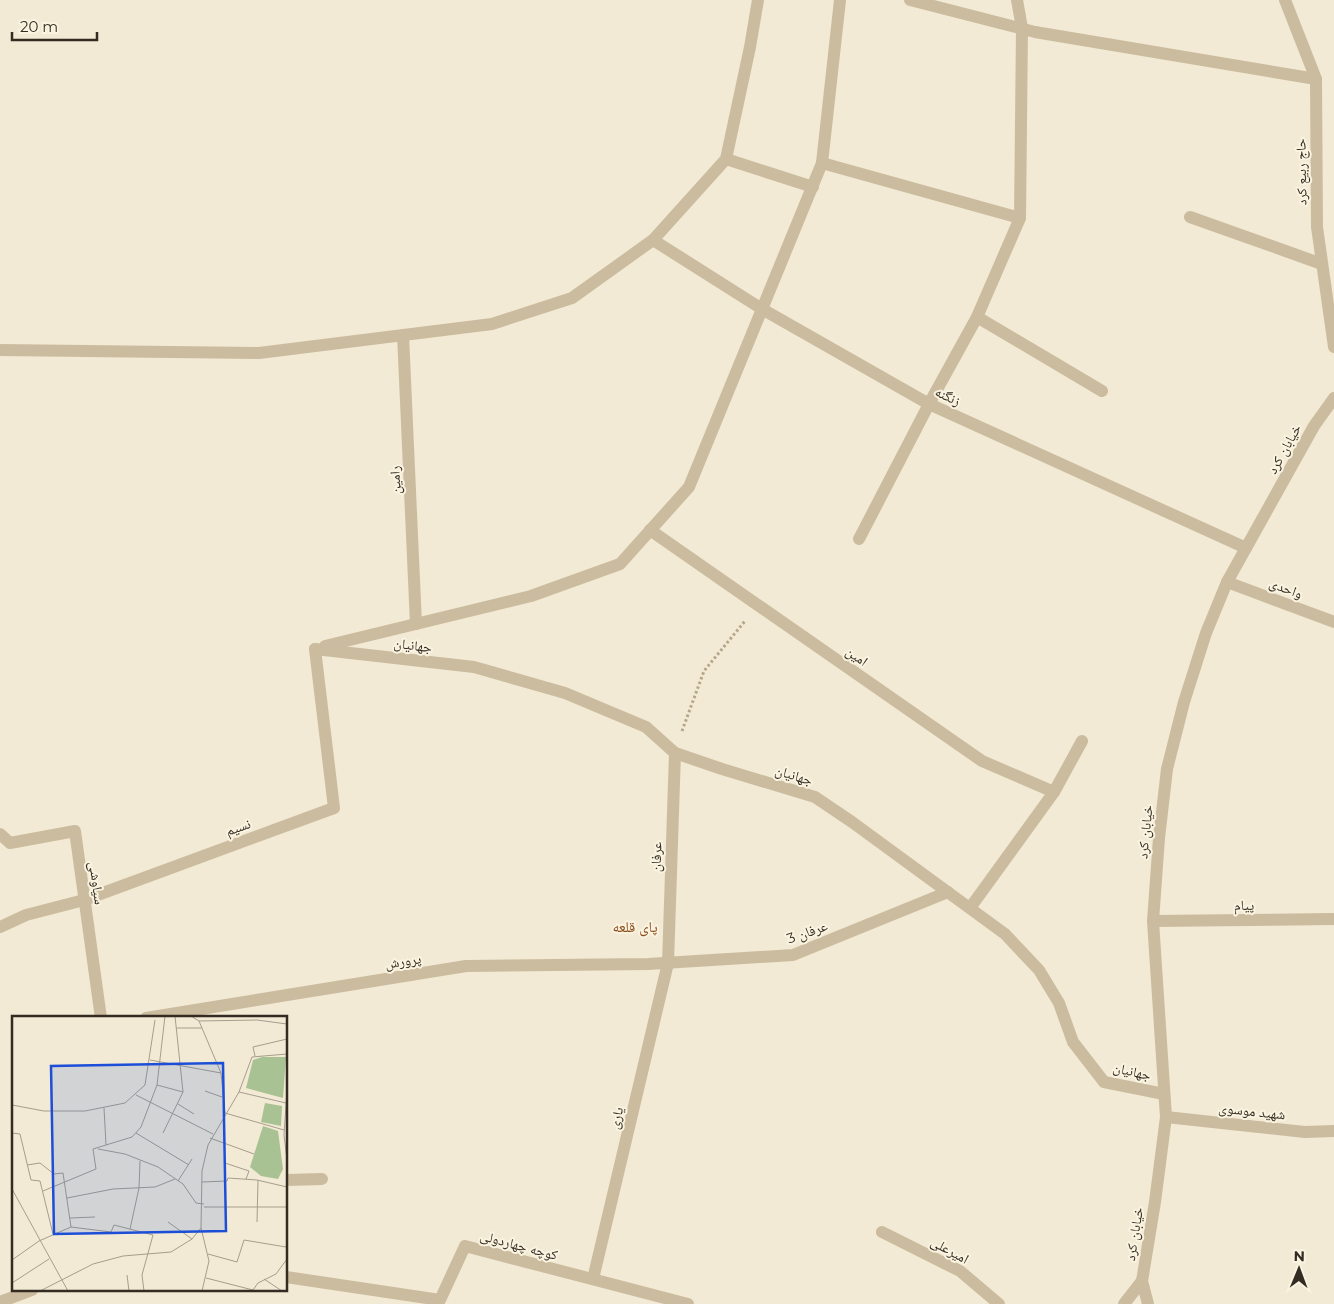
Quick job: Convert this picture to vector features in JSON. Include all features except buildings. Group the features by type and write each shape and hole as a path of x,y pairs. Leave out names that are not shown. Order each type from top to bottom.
{"street":[{"path":"0,350 259,353 492,324 572,298 653,240 726,159 758,0"},
{"path":"315,649 531,596 620,564 689,487 822,163 840,0"},
{"path":"910,0 1035,32 1316,79"},
{"path":"859,539 928,404 977,317 1020,218 1022,28 1017,0"},
{"name":"حاج ربیع کرد","path":"1285,0 1316,79 1317,227 1334,348"},
{"path":"726,159 813,187"},
{"path":"822,163 1020,218"},
{"path":"1190,217 1322,264"},
{"name":"زنگنه","path":"653,240 762,309 928,404 1246,548"},
{"path":"977,317 1102,391"},
{"name":"رامین","path":"403,335 416,624"},
{"name":"خیابان کرد","path":"1148,1304 1142,1281 1166,1117 1153,921 1159,838 1167,769 1184,702 1203,642 1227,582 1314,426 1334,398"},
{"name":"امین","path":"650,530 982,761 1054,792"},
{"name":"واحدی","path":"1227,582 1334,622"},
{"name":"جهانیان","path":"315,649 474,667 565,693 646,727 675,752 815,797 1005,934 1040,970 1059,1003 1073,1042 1104,1082 1164,1094"},
{"name":"نسیم","path":"0,927 26,915 84,900 334,808 315,649"},
{"path":"970,908 1054,792 1082,741"},
{"name":"عرفان","path":"668,963 675,752"},
{"name":"سیاوشی","path":"0,834 10,843 75,831 101,1016"},
{"name":"عرفان 3","path":"668,963 793,956 948,892"},
{"name":"پیام","path":"1153,921 1334,919"},
{"name":"پرورش","path":"158,1016 466,966 668,963"},
{"name":"یاری","path":"593,1279 668,963"},
{"name":"شهید موسوی","path":"1166,1117 1305,1132 1334,1131"},
{"path":"288,1180 322,1179"},
{"name":"امیرعلی","path":"882,1232 960,1271 998,1304"},
{"name":"کوچه چهاردولی","path":"288,1277 440,1300 465,1246 688,1304"},
{"path":"1124,1304 1142,1281"},
{"path":"0,1302 27,1292"}],"path":[{"path":"675,752 704,671 758,605"}],"district":[{"name":"پای قلعه","path":"635,927"}]}
